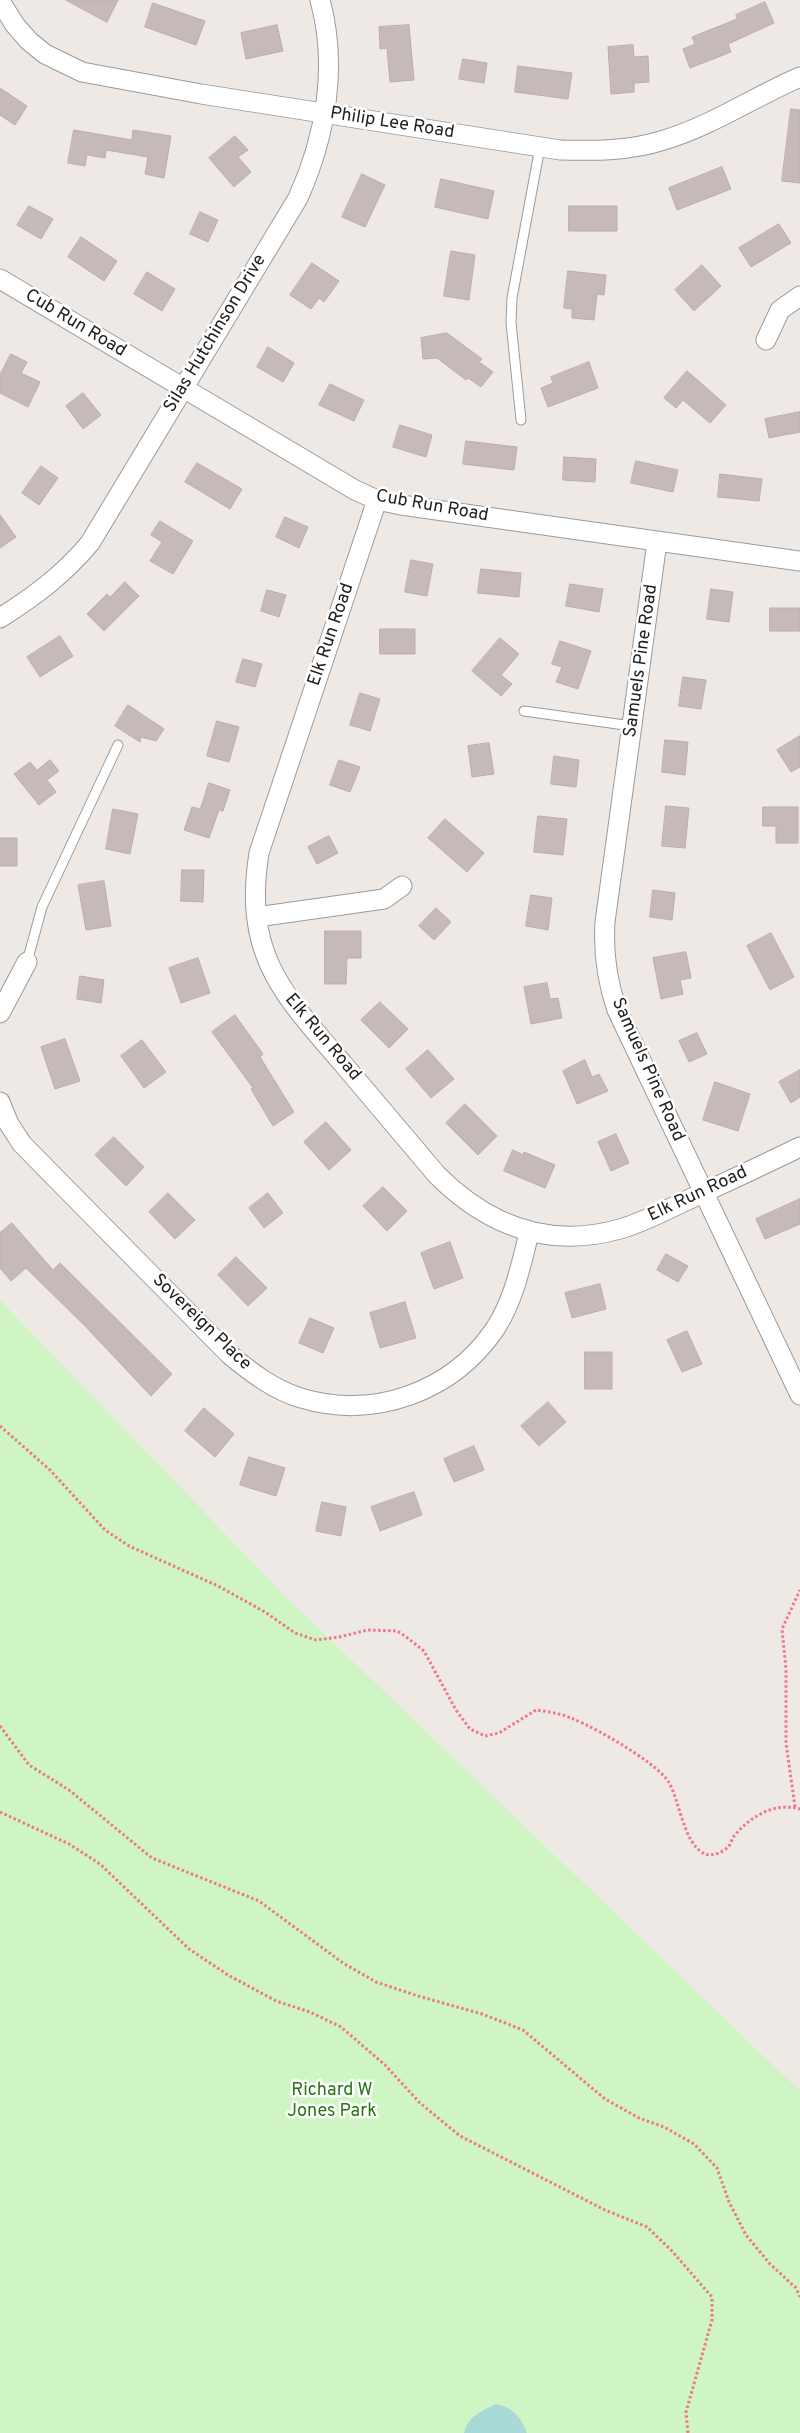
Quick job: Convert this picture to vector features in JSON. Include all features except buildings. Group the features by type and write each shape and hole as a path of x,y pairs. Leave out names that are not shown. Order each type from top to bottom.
{"street":[{"name":"Silas Hutchinson Drive","path":"0,618 50,585 72,565 90,543 298,198 310,171 324,113 328,76 328,42 320,0"},
{"name":"Philip Lee Road","path":"0,1 15,25 29,41 45,54 82,72 540,148 595,151 632,148 664,140 698,127 800,77"},
{"name":"Cub Run Road","path":"0,279 355,490 378,500 401,505 800,561"},
{"path":"766,340 780,310 800,296"},
{"name":"Elk Run Road","path":"378,500 265,834 256,874 257,917 266,958 288,1000 437,1175 472,1205 492,1217 529,1232 577,1236 608,1232 631,1225 800,1147"},
{"name":"Samuels Pine Road","path":"658,542 605,922 604,949 607,976 617,1010 800,1395"},
{"path":"257,917 384,899 402,886"},
{"path":"0,1013 27,962"},
{"name":"Sovereign Place","path":"0,1102 9,1124 22,1144 230,1355 251,1373 275,1387 300,1398 327,1404 375,1405 422,1391 448,1377 463,1365 496,1327 517,1280 529,1232"}],"lane":[{"path":"521,420 511,323 512,298 540,148"},
{"path":"524,711 632,726"},
{"path":"27,962 42,907 118,745"}],"path":[{"path":"0,1426 50,1470 105,1530 129,1546 218,1586 266,1612 295,1633 316,1640 368,1630 397,1631 405,1636 424,1651 456,1710 470,1729 485,1736 500,1733 536,1710 560,1714 631,1750 658,1768 668,1781 691,1841 705,1854 715,1855 728,1847 733,1837 752,1818 785,1805 800,1809"},
{"path":"795,1807 786,1744 786,1669 782,1629 800,1590"},
{"path":"0,1726 29,1765 69,1790 152,1858 259,1901 343,1962 376,1982 482,2014 523,2030 605,2100 639,2118 664,2127 694,2144 717,2168 729,2202 746,2235 770,2264 796,2288 800,2298"},
{"path":"0,1812 69,1844 100,1864 189,1950 228,1975 276,2001 310,2012 341,2028 385,2066 420,2103 460,2136 605,2210 647,2227 671,2250 712,2297 712,2320 686,2412 688,2433"}],"green space":[{"name":"Richard W Jones Park","path":"0,1300 288,1599 800,2091 800,2433 0,2433"}],"water":[{"path":"496,2404 512,2410 522,2422 527,2433 464,2433 472,2418"}]}
